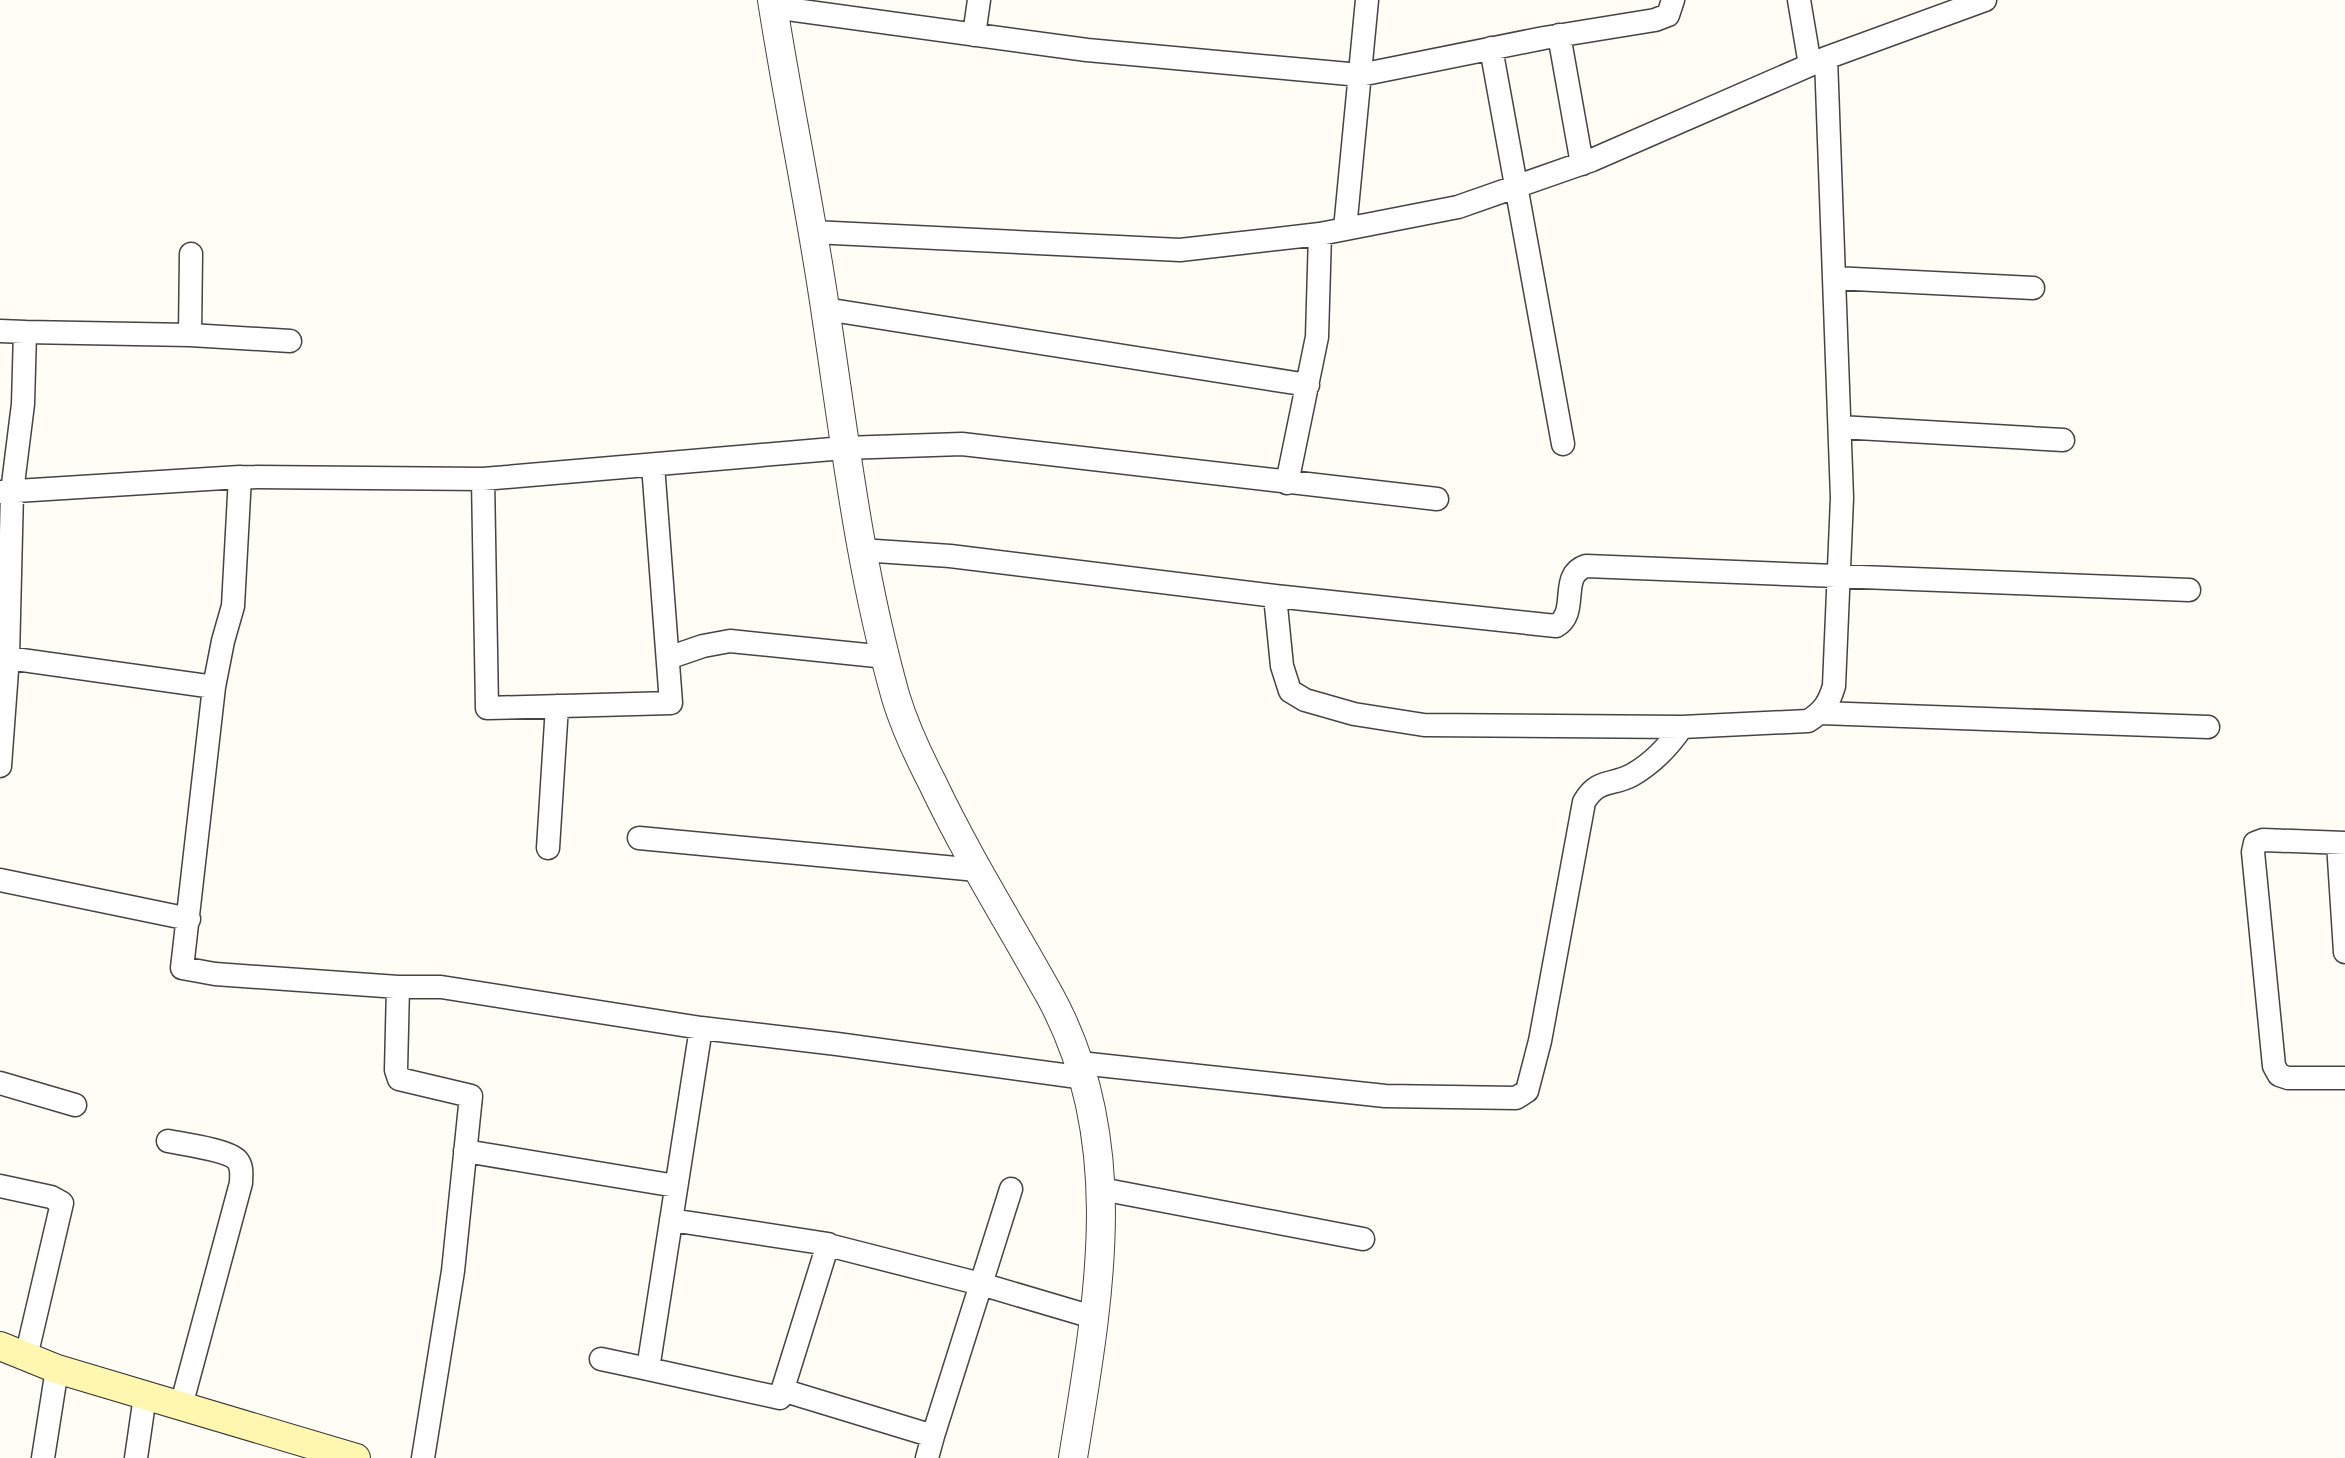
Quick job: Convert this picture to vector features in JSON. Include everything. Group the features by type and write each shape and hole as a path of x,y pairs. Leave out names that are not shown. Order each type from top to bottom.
{"main road":[{"path":"0,1346 57,1368 145,1396 356,1458"}],"street":[{"path":"974,35 979,0"},
{"path":"1346,229 1367,0"},
{"path":"1073,1458 1096,1318 1101,1254 1101,1189 1098,1148 1082,1070 1052,999 977,870 912,740 897,701 871,603 861,550 844,448 813,232 772,4 1087,50 1360,75 1559,35 1655,20 1668,15 1673,0"},
{"path":"1275,596 1282,666 1290,691 1304,700 1354,714 1424,726 1682,727 1808,721 1822,713 1830,700 1834,686 1842,498 1840,428 1834,278 1818,61 1799,0"},
{"path":"813,232 1180,250 1320,234 1458,207 1582,164 1818,61 1986,0"},
{"path":"1559,35 1582,164"},
{"path":"1491,48 1563,444"},
{"path":"1287,483 1317,336 1320,234"},
{"path":"190,335 191,254"},
{"path":"1834,278 2033,288"},
{"path":"825,309 1308,385"},
{"path":"0,331 190,335 290,341"},
{"path":"0,766 4,657 6,492 23,404 26,332"},
{"path":"1840,428 2063,440"},
{"path":"6,492 240,477 483,479 844,448 962,444 1437,499"},
{"path":"483,479 487,708 672,703 653,464"},
{"path":"240,477 233,606 223,641 214,687 189,919 182,964 182,968 185,969 215,974 398,987 441,987 701,1028 1082,1070 1385,1096 1516,1098 1527,1091 1540,1040 1584,802 1590,792 1599,785 1630,776 1646,766 1660,755 1682,727"},
{"path":"861,550 950,556 1275,596 1556,626 1563,622 1567,614 1572,576 1577,569 1586,566 2189,590"},
{"path":"668,658 703,646 730,641 886,657"},
{"path":"4,657 214,687"},
{"path":"548,848 557,706"},
{"path":"1822,713 2208,727"},
{"path":"639,838 977,870"},
{"path":"2345,940 2342,843 2263,840 2256,843 2253,852 2274,1066 2279,1075 2288,1078 2345,1078"},
{"path":"0,880 189,919"},
{"path":"398,987 396,1070 399,1079 471,1096 453,1271 423,1458"},
{"path":"648,1368 701,1028"},
{"path":"0,1084 75,1105"},
{"path":"168,1140 227,1154 237,1160 242,1169 241,1183 181,1406"},
{"path":"465,1152 676,1186"},
{"path":"0,1186 51,1197 62,1202 26,1357"},
{"path":"927,1458 1011,1189"},
{"path":"1101,1189 1362,1238"},
{"path":"671,1220 828,1245 981,1284 1096,1318"},
{"path":"601,1360 648,1368 780,1398 828,1245"},
{"path":"43,1458 57,1368"},
{"path":"782,1390 933,1436"},
{"path":"136,1458 145,1396"}]}
